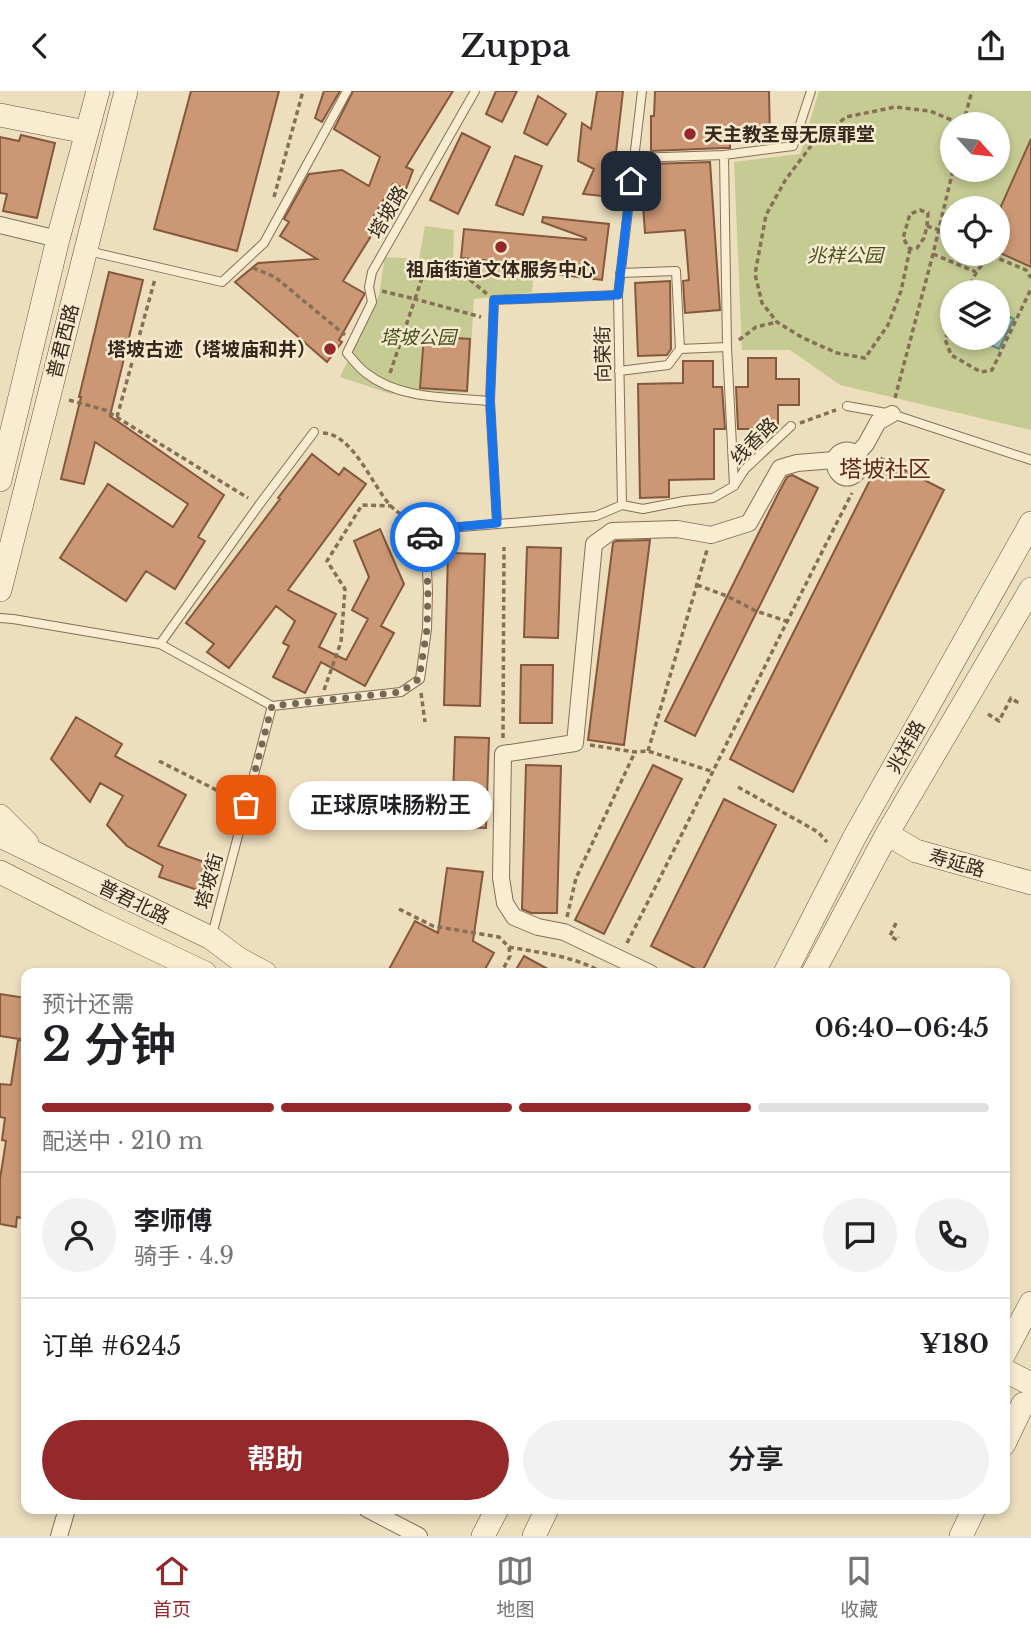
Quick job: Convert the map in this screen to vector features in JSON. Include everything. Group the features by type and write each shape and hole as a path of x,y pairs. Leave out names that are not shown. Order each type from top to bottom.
{"main road":[{"name":"普君西路","path":"0,480 58,239 98,91"},
{"name":"普君西路","path":"0,590 126,91"},
{"path":"0,115 86,132"},
{"name":"兆祥路","path":"788,968 854,838 1031,523"},
{"name":"兆祥路","path":"816,968 887,834 1031,589"},
{"path":"0,816 41,857"},
{"name":"寿延路","path":"887,834 916,851 1031,883"},
{"name":"普君北路","path":"0,836 211,939 256,968"},
{"name":"普君北路","path":"6,879 194,968"},
{"path":"1010,1343 1031,1303"},
{"path":"1010,1379 1022,1398 1010,1429"},
{"path":"483,1536 494,1514"},
{"path":"534,1536 545,1514"},
{"path":"961,1536 972,1514"}],"street":[{"path":"0,225 58,239"},
{"path":"857,454 878,422 892,414"},
{"path":"844,450 857,454 860,467 855,475 848,478 837,473 834,460 837,455 844,450"},
{"path":"640,968 564,932 538,927 514,917 505,903 501,878 503,754 575,743 594,544 612,531 677,529 711,535 749,523 780,468 797,463 834,460"},
{"path":"59,1536 66,1514"},
{"path":"377,1514 419,1536"}],"lane":[{"path":"85,251 222,282 264,243 347,91"},
{"name":"塔坡路","path":"386,385 365,373 347,353 372,302 369,287 372,272 475,91"},
{"name":"向荣街","path":"622,505 618,295 642,91"},
{"path":"634,158 724,155 793,146 811,91"},
{"path":"724,155 727,347 734,486"},
{"path":"619,371 668,365 680,349 677,271 620,272"},
{"path":"497,523 490,401 494,300 618,295"},
{"path":"680,349 727,347"},
{"path":"386,385 414,394 490,401"},
{"path":"847,406 892,414 1031,460"},
{"name":"线香路","path":"622,505 643,509 713,498 734,486 757,456 791,426"},
{"path":"160,644 314,432"},
{"path":"0,618 160,644 272,706 401,692 419,679 427,629 425,530 596,516 622,505"},
{"name":"塔坡街","path":"211,939 272,706"}],"path":[{"path":"272,201 303,91"},
{"path":"966,112 972,91"},
{"path":"910,249 918,248 924,238 928,213 920,210 910,213 903,238 910,249 901,291 888,325 865,358 837,353 803,338 777,322 762,303 755,274 766,215 786,179 811,146 846,117 895,107 930,111 940,115"},
{"path":"892,414 950,182"},
{"path":"927,226 939,230"},
{"path":"933,254 976,272"},
{"path":"972,280 984,262 995,257 1026,270 1031,278"},
{"path":"241,263 275,277 354,342"},
{"path":"117,417 159,267"},
{"path":"386,385 424,272 463,274 494,300"},
{"path":"369,287 493,320"},
{"path":"1010,335 1029,299 1031,289"},
{"path":"727,347 755,327 777,322"},
{"path":"949,350 951,355 981,372 992,370 1002,350"},
{"path":"69,400 105,410 259,505"},
{"name":"线香路","path":"791,426 847,406"},
{"path":"314,432 329,433 347,442 391,506 425,530"},
{"path":"620,958 852,493"},
{"path":"321,701 341,642 345,589 327,561 362,505 391,506"},
{"path":"648,751 711,535"},
{"path":"503,737 504,547"},
{"path":"697,585 786,621"},
{"path":"419,679 425,722"},
{"path":"988,714 999,721 1011,698 1016,704"},
{"path":"575,743 635,752 648,751 714,772"},
{"path":"564,932 576,878 635,752"},
{"path":"159,761 246,805"},
{"path":"738,787 818,832 827,842"},
{"path":"399,909 433,926 499,937 509,947 569,959 594,968"},
{"path":"896,923 890,936 897,940 899,937"},
{"path":"503,968 510,956 509,947"}],"green space":[{"name":"兆祥公园","path":"819,91 1031,91 1031,430 840,385 790,350 742,350 734,162 800,154"},
{"name":"塔坡公园","path":"425,226 454,230 453,263 534,272 532,292 474,299 468,393 418,391 391,394 340,377 379,295 385,257 419,259"}],"building":[{"path":"191,91 279,91 237,251 154,229"},
{"path":"324,91 340,91 322,122 315,118"},
{"path":"353,91 453,91 406,167 413,170 406,189 393,184 369,224 376,228 343,281 364,295 339,340 342,342 327,362 235,282 258,263 317,259 280,236 289,222 284,219 309,174 342,170 369,186 380,157 334,129"},
{"path":"496,91 517,91 502,122 486,114"},
{"path":"597,91 623,91 611,197 583,194 594,169 578,161 582,123 591,129"},
{"path":"655,91 769,91 770,140 730,141 730,148 651,151 651,116 654,116"},
{"path":"538,96 566,114 547,145 524,133"},
{"path":"462,133 490,147 458,214 430,200"},
{"path":"21,135 55,143 37,218 3,211 7,194 0,193 0,137 19,141"},
{"path":"1031,139 1031,267 1010,257 1010,196 1006,196"},
{"path":"515,156 542,166 523,215 496,205"},
{"path":"710,162 720,310 685,313 683,281 689,280 685,230 645,233 641,177 651,176 651,164"},
{"path":"543,217 609,224 602,280 560,275 561,267 461,258 464,229 586,240 542,222"},
{"path":"109,272 143,280 110,416 224,495 198,537 205,541 175,589 146,571 126,601 60,558 108,484 173,527 188,504 95,442 84,484 61,479"},
{"path":"670,281 671,349 667,355 638,356 635,283"},
{"path":"424,336 470,339 467,391 420,388"},
{"path":"748,358 776,358 776,379 799,379 799,405 778,405 778,429 738,429 736,387 748,387"},
{"path":"683,361 713,361 713,387 722,387 725,429 714,429 714,479 669,480 669,497 640,498 638,384 683,383"},
{"path":"312,454 339,475 344,468 366,484 288,590 336,614 319,647 346,660 368,619 352,610 369,577 354,541 380,529 404,584 381,626 394,633 365,686 321,662 305,693 273,677 289,646 283,643 295,621 276,606 229,668 207,652 214,644 186,623"},
{"path":"881,458 944,490 793,792 730,759"},
{"path":"792,475 818,488 695,736 665,721 779,492 787,477"},
{"path":"650,540 624,745 588,740 613,543"},
{"path":"527,547 561,548 558,638 524,637"},
{"path":"448,553 485,554 480,706 444,705"},
{"path":"521,665 553,665 552,723 520,723"},
{"path":"76,717 122,744 115,756 186,795 158,846 216,866 206,893 159,877 163,866 127,846 107,825 123,796 100,783 90,802 51,759"},
{"path":"455,737 489,738 486,828 452,827"},
{"path":"526,765 561,766 557,913 531,913 522,909"},
{"path":"653,765 682,779 604,934 575,920"},
{"path":"724,799 776,825 704,968 694,968 651,946"},
{"path":"447,868 483,872 473,941 494,953 486,968 390,968 415,921 438,933"},
{"path":"524,956 546,968 517,968"},
{"path":"0,994 21,997 21,1039 0,1036"},
{"path":"18,1040 21,1040 21,1218 17,1217 16,1227 0,1224 0,1179 6,1141 2,1140 5,1118 0,1117 0,1084 11,1085"}],"way so far":[{"path":"246,805 272,706 401,692 419,679 427,629 425,537"}],"place":[{"name":"天主教圣母无原罪堂","path":"690,134"},
{"name":"祖庙街道文体服务中心","path":"501,247"},
{"name":"塔坡古迹（塔坡庙和井）","path":"330,349"},
{"name":"正球原味肠粉王","path":"246,805"}],"district":[{"name":"塔坡社区","path":"885,469"}],"route":[{"path":"425,537 425,530 497,523 490,401 494,300 618,295 631,181"}]}
